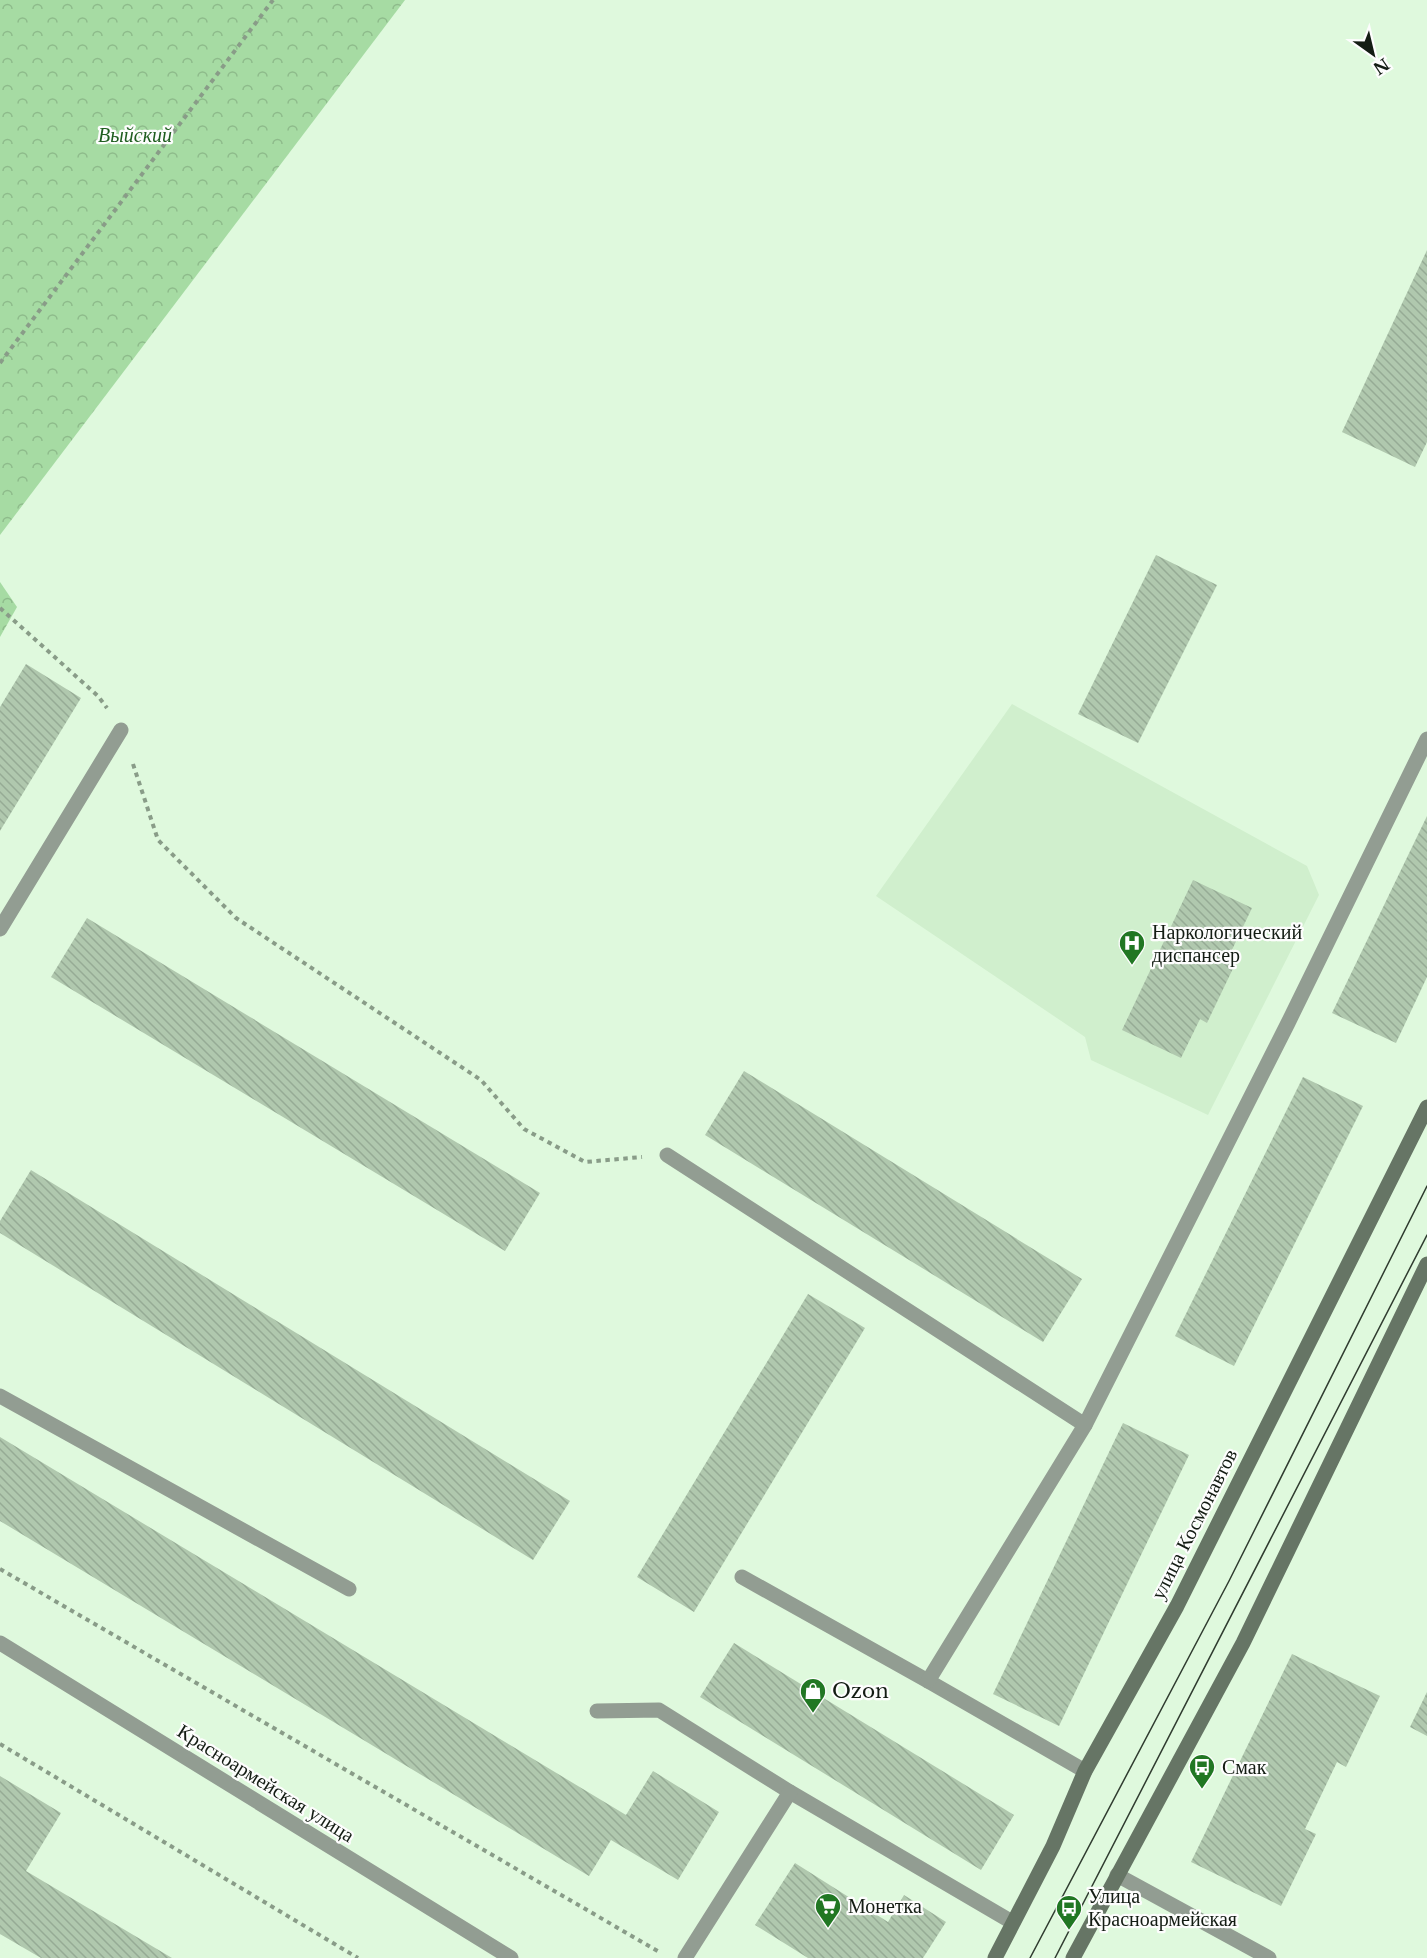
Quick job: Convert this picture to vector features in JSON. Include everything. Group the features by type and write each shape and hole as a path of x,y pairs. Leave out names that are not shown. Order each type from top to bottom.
{"main road":[{"name":"улица Космонавтов","path":"995,1958 1053,1846 1085,1771 1177,1606 1427,1107"},
{"path":"1073,1958 1243,1643 1427,1264"}],"street":[{"path":"0,929 122,730"},
{"path":"928,1681 1084,1425 1293,1013 1427,739"},
{"path":"667,1155 1084,1425"},
{"path":"0,1396 349,1589"},
{"path":"742,1577 1085,1771"},
{"name":"Красноармейская улица","path":"0,1643 511,1958"},
{"path":"597,1712 659,1710 790,1792 1012,1922"},
{"path":"685,1958 790,1792"},
{"path":"1117,1875 1269,1958"}],"path":[{"path":"0,363 273,0"},
{"path":"0,608 98,696 122,730 158,840 236,918 481,1080 524,1129 585,1162 667,1155"},
{"path":"0,1569 670,1958"},
{"path":"0,1744 358,1958"}],"shaded area":[{"name":"Наркологический диспансер","path":"1012,704 1307,866 1319,895 1208,1115 1091,1060 1085,1037 876,896"}],"green space":[{"name":"Выйский","path":"0,0 405,0 0,535"},
{"path":"0,582 17,607 0,637"}],"building":[{"path":"1427,250 1427,442 1415,467 1342,432"},
{"path":"1156,555 1217,585 1138,743 1078,714"},
{"path":"26,664 81,698 0,831 0,707"},
{"path":"1427,816 1427,977 1396,1043 1332,1013"},
{"path":"1193,880 1252,908 1230,954 1238,958 1207,1023 1200,1019 1181,1058 1122,1030"},
{"path":"87,918 540,1193 505,1251 51,977"},
{"path":"744,1071 1082,1279 1043,1342 705,1135"},
{"path":"1303,1077 1363,1106 1234,1366 1175,1336"},
{"path":"31,1170 570,1501 533,1560 0,1233 0,1221"},
{"path":"808,1294 865,1328 694,1612 637,1577"},
{"path":"1123,1423 1189,1455 1059,1726 993,1694"},
{"path":"0,1437 626,1815 653,1771 719,1812 678,1880 611,1840 589,1876 0,1521"},
{"path":"734,1643 1014,1815 981,1870 700,1697"},
{"path":"1292,1654 1380,1696 1346,1767 1337,1762 1305,1829 1316,1834 1281,1906 1191,1862"},
{"path":"1427,1692 1427,1736 1410,1727"},
{"path":"0,1776 61,1813 26,1871 172,1958 41,1958 0,1934"},
{"path":"795,1863 888,1922 904,1895 946,1922 923,1958 808,1958 755,1925"}],"tram line":[{"path":"1030,1958 1229,1581 1427,1186"},
{"path":"1055,1958 1427,1235"}],"place":[{"name":"Наркологический диспансер","path":"1132,966"},
{"name":"Ozon","path":"813,1714"},
{"name":"Смак","path":"1202,1790"},
{"name":"Монетка","path":"828,1929"},
{"name":"Улица Красноармейская","path":"1069,1931"}]}
